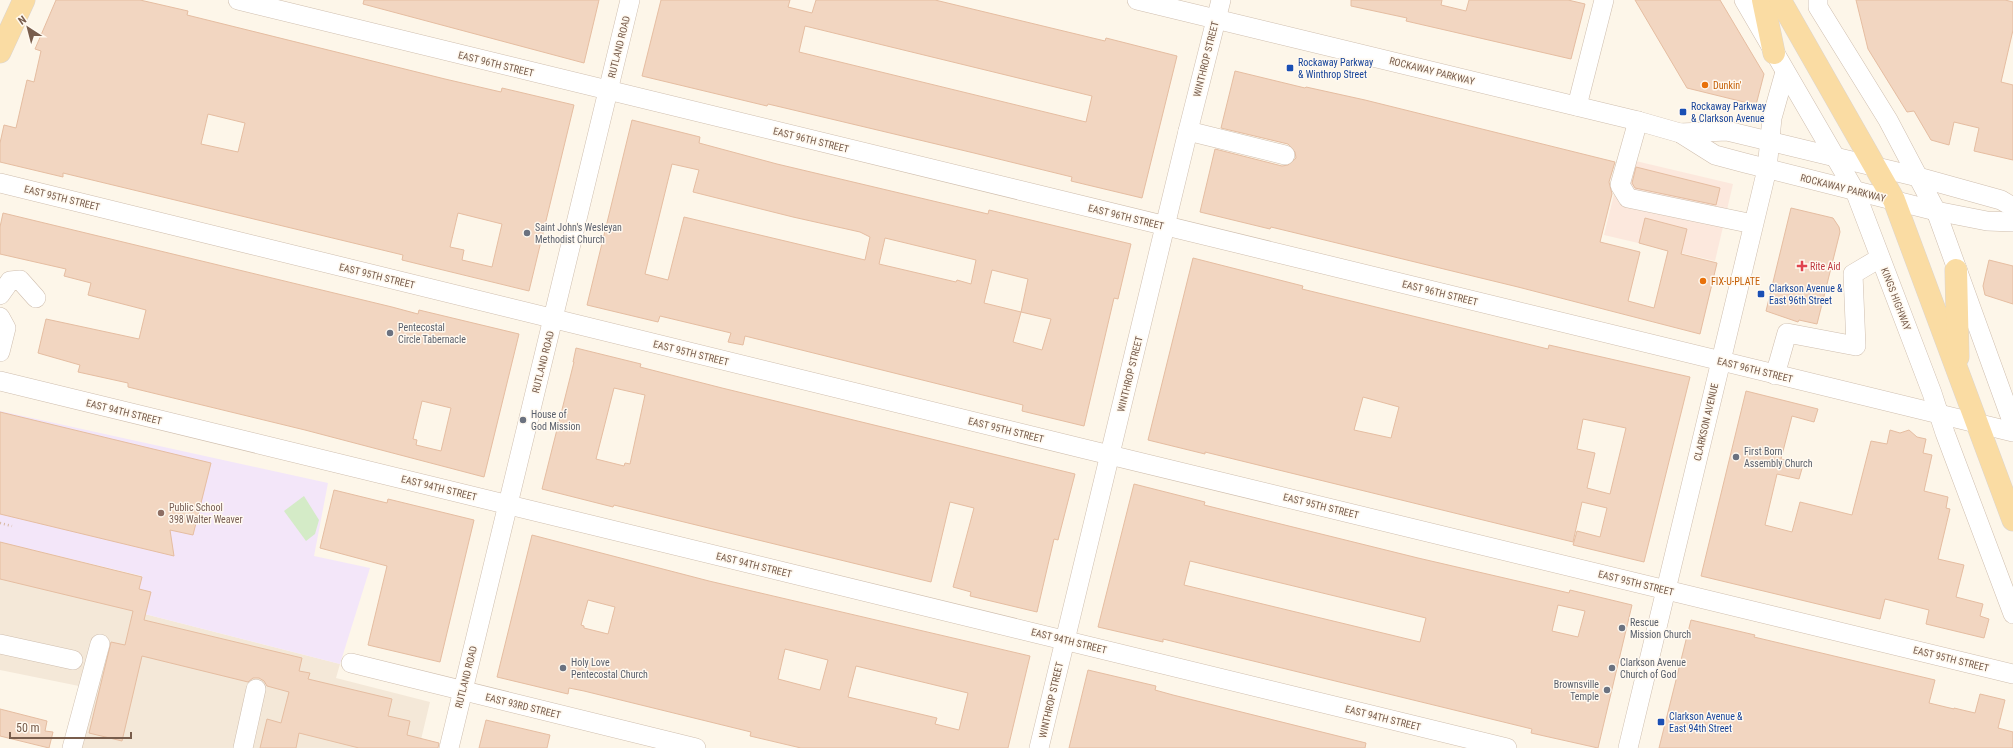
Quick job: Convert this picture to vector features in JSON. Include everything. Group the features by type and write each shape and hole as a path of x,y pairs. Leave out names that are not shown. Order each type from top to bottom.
{"main road":[{"path":"0,52 24,0"},
{"path":"1763,0 1774,53"},
{"path":"1780,0 1894,200 1976,424 2013,520"},
{"path":"1956,270 1958,375"}],"street":[{"name":"EAST 96TH STREET","path":"238,0 2013,432"},
{"name":"RUTLAND ROAD","path":"449,748 630,0"},
{"name":"ROCKAWAY PARKWAY","path":"1137,0 1638,121 1680,133 1715,155 1855,192 1987,221 2013,222"},
{"name":"WINTHROP STREET","path":"1039,748 1221,0"},
{"path":"1577,106 1604,0"},
{"name":"KINGS HIGHWAY","path":"1744,0 1855,192 2013,614"},
{"path":"1818,0 1818,7 1888,120 1936,211 1956,270 2013,424"},
{"name":"CLARKSON AVENUE","path":"1628,748 1767,169 1772,118 1785,72"},
{"path":"1638,121 1620,185 1628,198 1753,224"},
{"path":"1188,131 1285,155"},
{"name":"ROCKAWAY PARKWAY","path":"1680,133 1727,131 1918,177 2001,200 2013,207"},
{"name":"EAST 95TH STREET","path":"0,183 1110,455 2013,674"},
{"path":"1775,375 1787,332 1856,346 1853,274 1880,258"},
{"path":"0,295 10,281 20,280 36,298"},
{"path":"0,316 6,328 0,352"},
{"name":"EAST 94TH STREET","path":"0,381 1507,748"},
{"path":"0,644 73,660"},
{"path":"72,748 100,644"},
{"name":"EAST 93RD STREET","path":"351,663 696,748"},
{"path":"243,748 256,690"}],"path":[{"path":"0,523 12,526"}],"shaded area":[{"path":"1623,158 1733,184 1715,261 1604,235"},
{"name":"Public School 398 Walter Weaver","path":"0,411 328,483 314,556 370,568 340,664 137,612 140,599 149,601 151,592 139,589 142,576 0,542"},
{"path":"0,542 142,577 151,592 149,601 137,612 340,664 336,678 430,702 419,748 63,748 79,686 0,670"}],"green space":[{"path":"304,496 319,520 315,534 306,541 284,511"}],"building":[{"path":"56,0 140,0 188,11 187,15 445,79 501,92 502,88 574,105 529,291 402,260 403,255 63,173 63,177 0,162 0,143 4,125 16,128 27,80 34,82 41,51 35,49","holes":["208,114 245,123 238,152 201,144","458,213 502,224 492,267 462,260 464,250 450,247"]},
{"path":"364,0 599,0 584,63 363,4"},
{"path":"661,0 790,0 788,7 812,13 816,0 935,0 1105,41 1106,38 1177,56 1142,198 1071,181 1072,177 974,153 642,76","holes":["805,26 1092,96 1086,122 799,52"]},
{"path":"1351,0 1442,0 1441,5 1466,11 1469,0 1568,0 1585,4 1571,59 1406,21 1407,18 1351,6"},
{"path":"1635,0 1720,0 1764,74 1756,105 1687,88"},
{"path":"1856,0 2005,0 2013,2 2013,30 2001,82 2013,85 2013,160 1974,151 1979,128 1954,122 1949,145 1931,140 1914,111 1907,112 1868,49"},
{"path":"1235,71 1305,88 1365,100 1615,162 1609,182 1612,194 1600,242 1640,252 1628,301 1654,308 1668,251 1639,243 1645,218 1687,229 1681,254 1717,263 1700,334 1518,287 1271,227 1270,229 1200,212 1215,149 1282,166 1288,165 1296,158 1295,152 1288,144 1221,128"},
{"path":"632,120 700,137 699,143 777,164 988,214 989,210 1131,244 1118,299 1114,298 1084,426 1022,411 1023,405 745,336 743,345 728,342 731,333 660,316 658,322 587,305","holes":["672,164 699,170 693,192 860,232 870,237 865,260 684,217 668,280 645,274","885,238 976,260 971,284 957,280 956,282 879,264","992,270 1028,279 1021,312 984,303","1021,312 1051,319 1042,350 1013,342"]},
{"path":"1636,167 1720,188 1716,205 1635,188 1632,183"},
{"path":"1791,208 1833,218 1839,227 1840,232 1817,324 1799,320 1798,322 1766,311"},
{"path":"3,213 418,314 419,310 519,334 484,477 305,430 128,387 128,383 78,372 80,365 38,353 46,319 139,339 146,310 88,295 91,283 64,276 66,269 0,254 0,227","holes":["422,401 451,408 441,451 416,445 417,440 413,439"]},
{"path":"1193,258 1303,286 1302,289 1548,349 1549,345 1690,377 1644,562 1573,545 1577,531 1600,537 1607,508 1582,502 1573,542 1205,452 1205,454 1148,440","holes":["1363,397 1399,407 1391,438 1354,430","1583,419 1626,428 1610,494 1587,488 1595,453 1577,449"]},
{"path":"1989,260 2013,266 2013,304 1985,295 1983,286"},
{"path":"576,348 641,364 640,367 722,388 1075,474 1058,540 1054,539 1037,612 970,596 971,592 953,587 974,508 950,502 931,582 542,489","holes":["614,388 645,395 630,464 625,463 624,466 596,459"]},
{"path":"1746,391 1818,409 1814,422 1792,416 1781,459 1803,465 1799,479 1777,474 1765,525 1792,532 1800,502 1852,515 1871,441 1887,444 1890,430 1900,433 1909,430 1917,437 1926,439 1923,453 1932,455 1924,491 1948,497 1946,508 1950,509 1938,559 1964,565 1956,597 1983,604 1980,616 1989,619 1984,638 1926,624 1929,610 1885,599 1880,619 1701,576"},
{"path":"0,412 211,463 193,535 170,530 174,556 0,514"},
{"path":"1134,484 1205,502 1204,505 1418,558 1569,593 1570,590 1632,605 1598,748 1531,733 1532,729 1163,639 1163,642 1098,627","holes":["1190,561 1426,618 1420,642 1184,585","1558,605 1585,611 1578,637 1552,631"]},
{"path":"334,490 387,503 388,499 474,520 440,662 368,645 387,566 320,548"},
{"path":"532,535 709,581 1030,656 1008,748 801,748 750,736 751,732 584,691 569,688 568,694 497,677","holes":["588,600 615,607 608,634 584,628 584,626 581,625","785,649 828,660 820,690 778,679","856,666 968,693 959,730 935,724 937,718 848,697"]},
{"path":"0,542 142,577 139,589 151,592 144,620 302,658 299,671 310,673 308,679 392,699 388,716 410,721 407,735 439,743 438,748 359,748 299,733 296,748 260,748 267,719 281,723 289,692 267,686 264,681 259,678 253,678 248,682 142,656 122,741 89,733 111,642 125,645 133,611 0,579"},
{"path":"1691,620 1755,635 1754,637 1935,680 1929,703 1975,713 1980,694 2005,700 1998,728 2013,732 2013,748 1659,748"},
{"path":"1088,670 1156,686 1155,690 1173,695 1366,743 1365,748 1069,748"},
{"path":"0,709 47,721 45,731 53,732 49,748 0,736"},
{"path":"486,720 550,735 547,748 479,748"}],"place":[{"name":"Rockaway Parkway & Winthrop Street","path":"1290,68"},
{"name":"Dunkin'","path":"1705,85"},
{"name":"Rockaway Parkway & Clarkson Avenue","path":"1683,112"},
{"name":"Saint John's Wesleyan Methodist Church","path":"527,233"},
{"name":"Rite Aid","path":"1802,266"},
{"name":"FIX-U-PLATE","path":"1703,281"},
{"name":"Clarkson Avenue & East 96th Street","path":"1761,294"},
{"name":"Pentecostal Circle Tabernacle","path":"390,333"},
{"name":"House of God Mission","path":"523,420"},
{"name":"First Born Assembly Church","path":"1736,457"},
{"name":"Public School 398 Walter Weaver","path":"161,513"},
{"name":"Rescue Mission Church","path":"1622,628"},
{"name":"Holy Love Pentecostal Church","path":"563,668"},
{"name":"Clarkson Avenue Church of God","path":"1612,668"},
{"name":"Brownsville Temple","path":"1607,690"},
{"name":"Clarkson Avenue & East 94th Street","path":"1661,722"}]}
